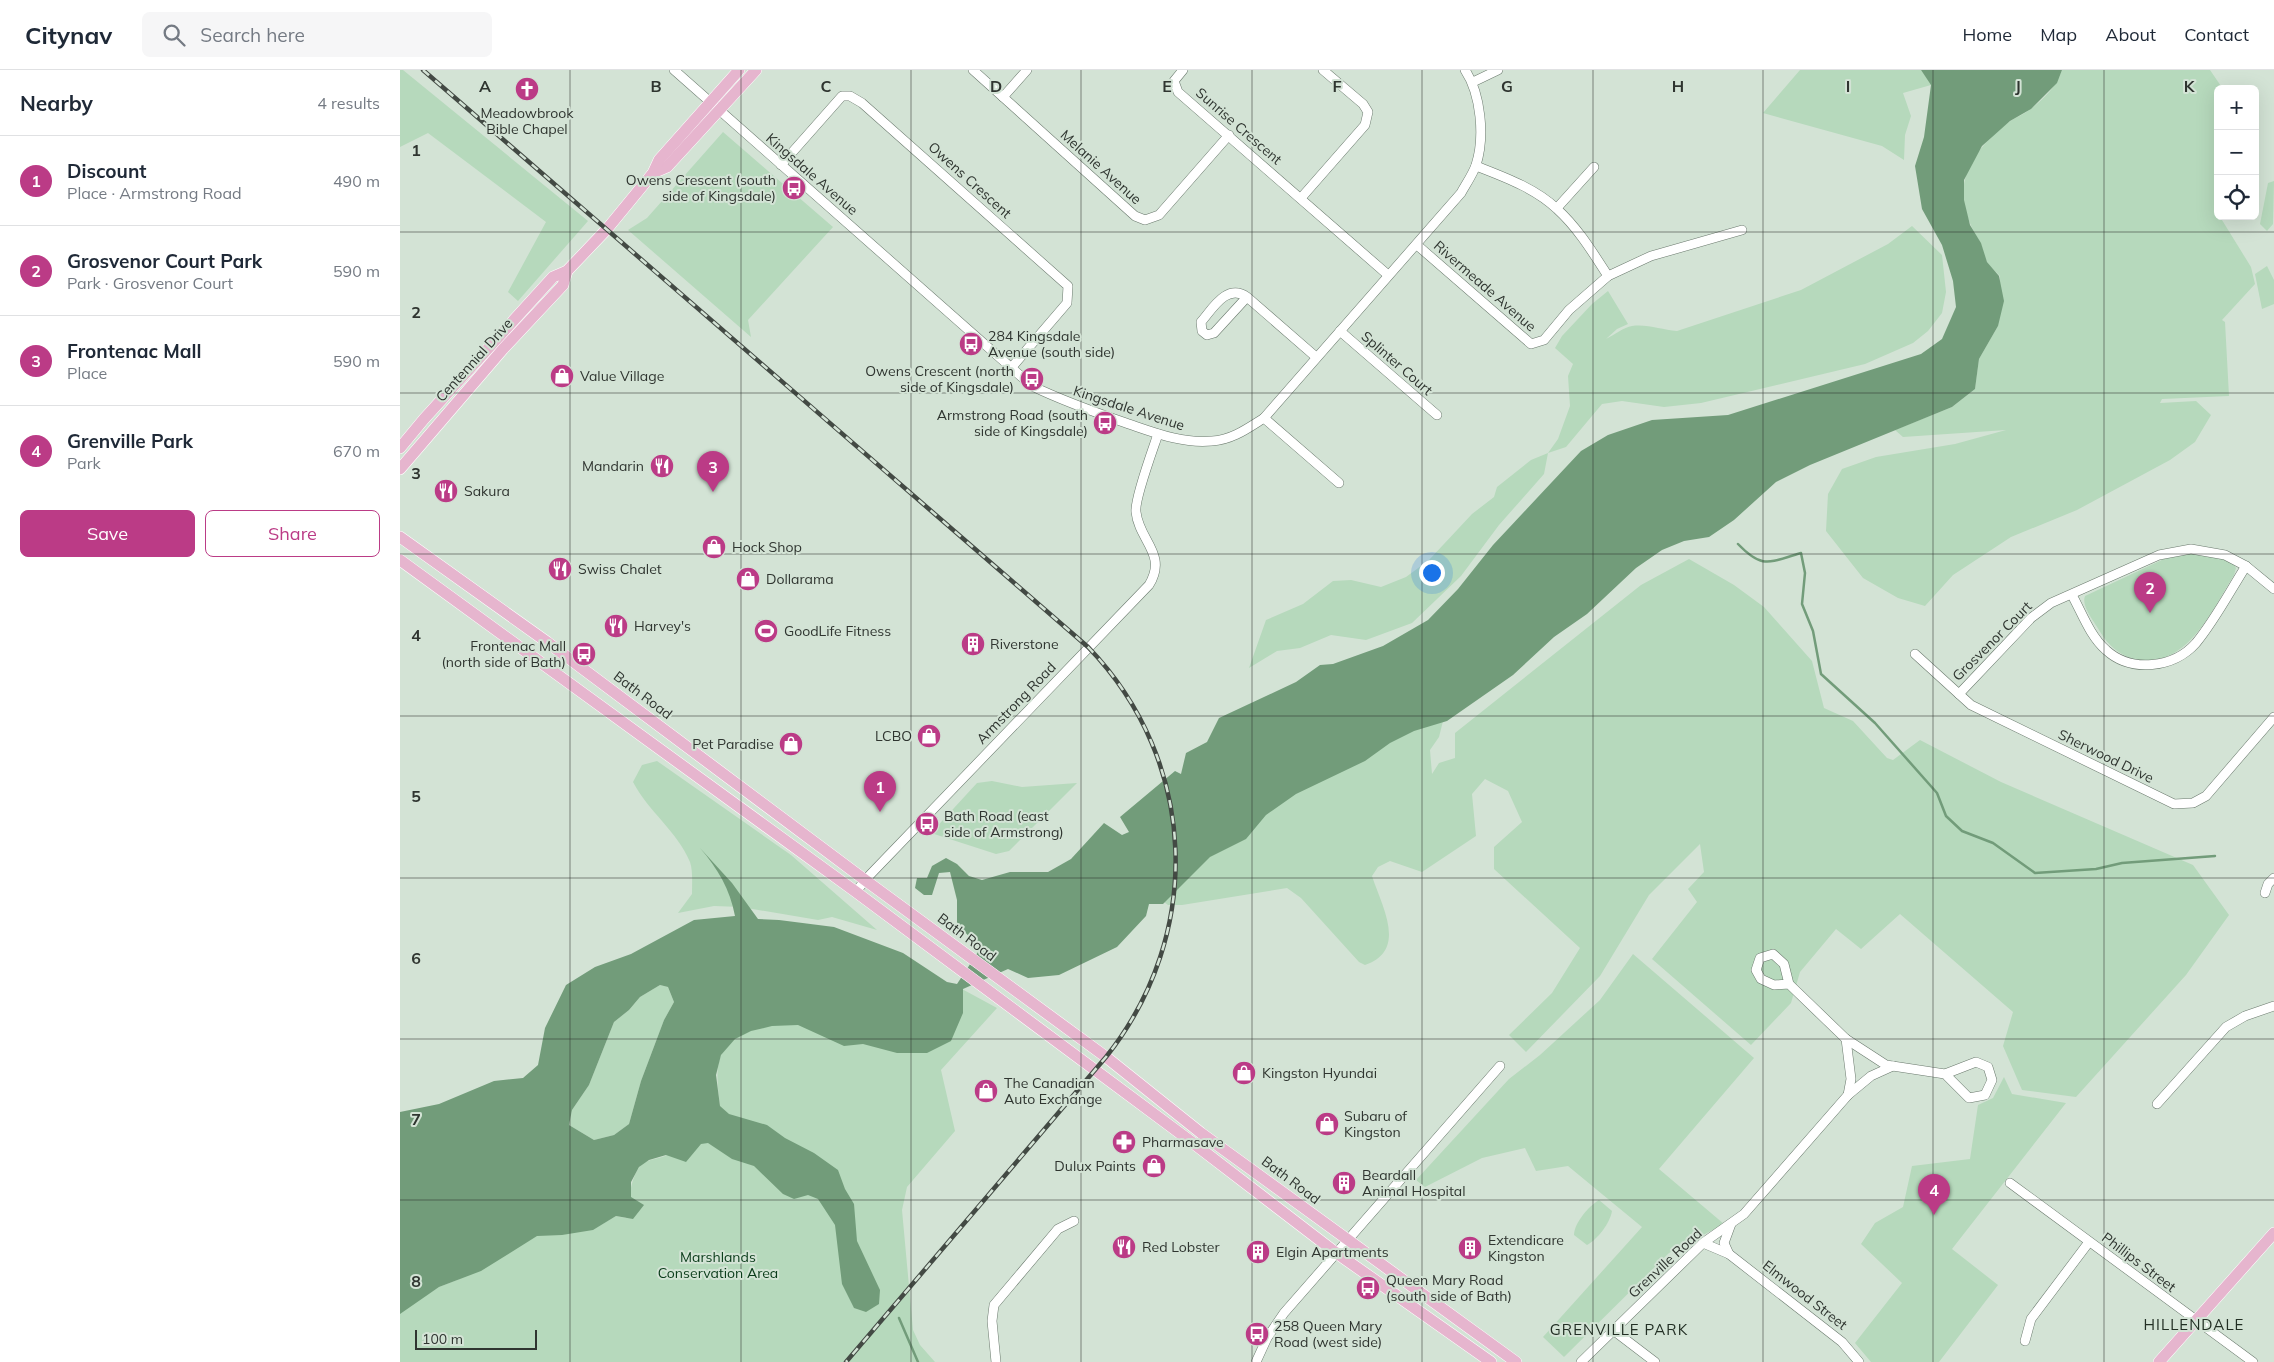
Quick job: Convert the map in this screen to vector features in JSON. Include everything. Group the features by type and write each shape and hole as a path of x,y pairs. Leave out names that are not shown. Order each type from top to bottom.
{"main road":[{"name":"Centennial Drive","path":"400,448 541,290 553,278 567,271 607,229 653,173 667,167 715,106 738,70"},
{"name":"Centennial Drive","path":"715,106 756,70"},
{"name":"Centennial Drive","path":"400,469 497,356 563,286 567,271"},
{"name":"Bath Road","path":"400,537 547,642 864,880 1106,1057 1201,1133 1516,1362"},
{"path":"400,560 856,892 1194,1143 1335,1252 1491,1362"},
{"path":"1194,1143 1201,1133"},
{"path":"2159,1362 2274,1233"}],"street":[{"name":"Kingsdale Avenue","path":"674,70 1032,386 1065,402 1158,434 1188,441 1213,441 1240,434 1264,418 1461,193 1476,166 1481,122 1473,82 1465,70"},
{"name":"Melanie Avenue","path":"973,70 1135,216 1145,220 1159,215 1229,135"},
{"path":"1004,97 1027,70"},
{"name":"Sunrise Crescent","path":"1183,70 1174,81 1178,92 1388,275"},
{"path":"1300,198 1365,125 1368,112 1363,104 1323,70"},
{"path":"1473,82 1498,70"},
{"name":"Owens Crescent","path":"782,165 842,96 850,96 862,103 1068,286 1067,303 1012,367"},
{"path":"1476,166 1518,182 1557,208 1587,242 1608,276"},
{"path":"1557,208 1594,167"},
{"name":"Rivermeade Avenue","path":"1417,245 1531,344 1544,340 1568,310 1608,276 1651,256 1742,230"},
{"path":"1247,297 1214,333 1207,334 1202,331 1201,322 1226,294 1238,292 1247,297 1316,357"},
{"name":"Splinter Court","path":"1340,331 1437,416"},
{"path":"1264,418 1339,484"},
{"name":"Armstrong Road","path":"856,892 864,880 1149,585 1154,576 1156,564 1136,512 1138,498 1158,434"},
{"name":"Grosvenor Court","path":"1959,694 2031,618 2051,603 2159,555 2191,549 2225,554 2246,566 2274,589"},
{"path":"2072,595 2093,635 2107,651 2129,663 2159,665 2179,657 2195,644 2246,566"},
{"name":"Sherwood Drive","path":"1915,654 1971,705 2174,804 2193,803 2206,796 2274,718"},
{"path":"2265,893 2268,884 2274,878"},
{"path":"1789,984 1846,1039 1886,1065 1945,1074 1976,1062 1988,1067 1992,1080 1985,1094 1969,1098 1945,1074"},
{"path":"2158,1104 2226,1027 2245,1016 2274,1006"},
{"path":"1846,1039 1851,1079 1848,1096"},
{"path":"1256,1362 1276,1323 1335,1252 1500,1066"},
{"name":"Grenville Road","path":"1581,1362 1703,1243 1744,1214 1848,1096 1871,1076 1893,1066"},
{"name":"Phillips Street","path":"2010,1183 2253,1362"},
{"path":"996,1362 992,1321 994,1305 1058,1229 1074,1221"},
{"path":"1729,1254 1724,1243 1731,1224"},
{"path":"2026,1341 2031,1319 2089,1242"},
{"name":"Elmwood Street","path":"1703,1243 1729,1254 1842,1342 1859,1362"},
{"path":"1613,1330 1655,1362"}],"green space":[{"path":"400,70 403,70 588,221 518,301 508,292 546,222 428,133 400,147"},
{"path":"1800,70 1921,70 1933,87 1931,85 1903,93 1911,116 1905,135 1904,160 1882,146 1763,113"},
{"path":"2062,70 2210,70 2220,85 2214,85 2214,220 2222,220 2251,267 2255,284 2222,320 2225,322 2229,396 2162,399 2160,403 2196,401 2211,415 2195,442 2170,460 2077,510 2011,537 1953,575 1925,606 1898,598 1863,578 1826,531 1828,494 1842,469 1876,457 1955,444 2006,430 1903,437 1895,430 1952,407 1975,389 1979,359 1998,326 2000,276 1987,262 1970,222 1965,206 1964,190 1966,175 1972,161 1982,147 2009,122 2041,100 2054,86"},
{"path":"723,132 833,227 748,320 751,337 628,230 647,218"},
{"path":"2274,181 2273,224 2267,231 2260,224 2268,183"},
{"path":"1912,226 1942,255 1946,292 1942,313 1928,331 1913,343 1865,364 1701,403 1664,407 1622,401 1602,404 1566,447 1548,453 1558,439 1570,406 1568,376 1573,364 1555,348 1562,336 1592,304 1608,291 1628,324 1617,329 1606,339 1622,329 1632,326 1677,331 1801,290 1888,244"},
{"path":"2267,266 2274,280 2274,304 2262,309 2255,274"},
{"path":"1548,453 1544,474 1499,525 1461,576 1412,623 1366,640 1331,635 1300,648 1277,651 1249,668 1266,620 1303,604 1333,581 1351,580 1381,587 1406,577 1429,560 1472,514 1494,497 1497,487 1531,460"},
{"path":"2184,554 2213,555 2227,559 2236,568 2234,575 2208,618 2186,644 2172,654 2157,659 2140,660 2121,654 2107,641 2091,618 2086,609 2085,596 2166,558"},
{"path":"1689,559 1734,585 1764,607 1812,661 1824,708 1853,721 1887,758 1893,760 1920,740 2001,782 2193,865 2229,915 2186,975 2076,1097 2022,1090 2003,1046 2013,1012 1900,914 1861,949 1836,929 1800,972 1791,1003 1751,1045 1652,959 1697,902 1688,889 1704,872 1700,844 1649,895 1600,976 1526,1052 1509,1035 1552,993 1580,948 1494,869 1494,847 1522,822 1508,791 1485,779 1472,794 1476,836 1422,872 1390,861 1378,867 1372,876 1386,914 1389,938 1386,949 1378,958 1365,965 1359,962 1301,898 1287,888 1182,905 1168,905 1151,892 1192,846 1447,705 1439,737 1430,750 1432,774 1439,763 1455,758 1455,733 1641,585"},
{"path":"657,761 791,855 877,930 832,917 818,920 741,907 714,906 678,913 692,894 690,862 678,840 646,802 633,782 642,765"},
{"path":"992,781 1022,787 1077,783 1009,851 996,854 931,833 977,783"},
{"path":"1633,954 1754,1058 1659,1169 1724,1224 1669,1253 1564,1357 1543,1337 1642,1227 1568,1166 1536,1171 1525,1148 1482,1158 1425,1187 1416,1180 1509,1079 1540,1055 1600,1000"},
{"path":"660,985 668,987 674,1002 664,1020 641,1081 629,1124 614,1135 594,1140 569,1125 572,1110 589,1085 614,1022 629,1010 640,997"},
{"name":"Marshlands Conservation Area","path":"962,989 997,1008 941,1070 955,1131 907,1187 902,1210 913,1330 920,1345 935,1362 400,1362 400,1312 439,1287 457,1280 536,1235 594,1229 616,1216 626,1218 631,1186 640,1166 670,1153 720,1106 717,1077 723,1050 737,1037 758,1027 769,1015 963,1013"},
{"path":"2004,1077 2012,1094 2066,1103 1952,1249 1998,1285 1939,1362 1871,1362 1855,1343 1902,1283 1861,1244 1875,1223 1903,1207 1912,1166 1970,1159 1978,1105 1993,1098"},
{"path":"1599,1200 1612,1211 1611,1216 1599,1235 1587,1245 1574,1235 1576,1225 1591,1206"}],"shaded area":[{"path":"1921,70 2062,70 2057,83 2031,109 2010,121 1982,146 1964,180 1964,200 1970,225 1981,243 1987,262 1999,276 2004,301 1998,326 1979,359 1975,389 1952,407 1810,465 1776,482 1734,520 1709,537 1684,541 1662,550 1636,568 1587,614 1554,637 1513,675 1447,721 1414,731 1390,743 1365,761 1296,794 1266,815 1246,839 1210,857 1163,904 1149,904 1146,916 1117,947 1059,975 1028,978 1008,969 963,989 963,1013 951,1041 927,1053 897,1053 863,1044 844,1046 798,1025 772,1026 751,1031 735,1039 721,1055 716,1075 720,1106 729,1114 767,1125 785,1138 814,1153 838,1170 845,1189 854,1204 857,1241 880,1290 879,1304 866,1312 854,1308 842,1284 835,1225 818,1199 808,1195 794,1199 783,1194 754,1166 732,1159 708,1143 701,1144 686,1162 666,1155 649,1160 639,1167 631,1182 631,1197 644,1205 633,1219 616,1216 593,1230 562,1235 537,1236 481,1271 439,1287 400,1314 400,1112 439,1104 494,1081 523,1078 538,1065 545,1028 566,985 595,967 631,954 694,920 735,916 730,897 722,880 700,848 732,883 758,919 834,927 903,953 947,982 957,984 980,949 957,923 957,900 950,872 939,873 932,895 924,895 915,888 917,878 927,878 932,866 946,858 957,864 969,876 982,880 1010,872 1048,872 1071,859 1104,823 1122,835 1129,832 1120,817 1175,771 1181,774 1186,753 1207,742 1219,718 1296,682 1320,665 1333,664 1383,646 1428,620 1458,589 1493,545 1581,451 1608,435 1652,420 1728,415 1921,354 1942,339 1956,307 1953,281 1942,245 1922,209 1915,166 1924,137 1931,85","holes":["660,985 668,987 674,1002 664,1020 641,1081 629,1124 614,1135 594,1140 569,1125 572,1110 589,1085 614,1022 629,1010 640,997"]}],"waterway":[{"path":"1738,544 1760,561 1774,561 1801,553 1805,573 1802,604 1813,631 1821,674 1875,723 1937,793 1946,816 1962,831 1993,843 2035,873 2096,869 2122,863 2215,856"},
{"path":"899,1318 918,1362"}],"railway":[{"path":"423,70 1088,647 1125,693 1151,742 1168,795 1175,849 1173,904 1160,957 1138,1009 1106,1057 846,1362"}],"place":[{"name":"Meadowbrook Bible Chapel","path":"527,89"},
{"name":"Owens Crescent (south side of Kingsdale)","path":"794,188"},
{"name":"284 Kingsdale Avenue (south side)","path":"971,344"},
{"name":"Value Village","path":"562,376"},
{"name":"Owens Crescent (north side of Kingsdale)","path":"1032,379"},
{"name":"Armstrong Road (south side of Kingsdale)","path":"1105,423"},
{"name":"Mandarin","path":"662,466"},
{"name":"Sakura","path":"446,491"},
{"name":"Frontenac Mall","path":"713,492"},
{"name":"Hock Shop","path":"714,547"},
{"name":"Swiss Chalet","path":"560,569"},
{"name":"Dollarama","path":"748,579"},
{"name":"Grosvenor Court Park","path":"2150,613"},
{"name":"Harvey's","path":"616,626"},
{"name":"GoodLife Fitness","path":"766,631"},
{"name":"Riverstone","path":"973,644"},
{"name":"Frontenac Mall (north side of Bath)","path":"584,654"},
{"name":"LCBO","path":"929,736"},
{"name":"Pet Paradise","path":"791,744"},
{"name":"Discount","path":"880,812"},
{"name":"Bath Road (east side of Armstrong)","path":"927,824"},
{"name":"Kingston Hyundai","path":"1244,1073"},
{"name":"The Canadian Auto Exchange","path":"986,1091"},
{"name":"Subaru of Kingston","path":"1327,1124"},
{"name":"Pharmasave","path":"1124,1142"},
{"name":"Dulux Paints","path":"1154,1166"},
{"name":"Beardall Animal Hospital","path":"1344,1183"},
{"name":"Grenville Park","path":"1934,1215"},
{"name":"Red Lobster","path":"1124,1247"},
{"name":"Extendicare Kingston","path":"1470,1248"},
{"name":"Elgin Apartments","path":"1258,1252"},
{"name":"Queen Mary Road (south side of Bath)","path":"1368,1288"},
{"name":"258 Queen Mary Road (west side)","path":"1257,1334"}],"district":[{"name":"HILLENDALE","path":"2194,1325"},
{"name":"GRENVILLE PARK","path":"1619,1330"}]}
